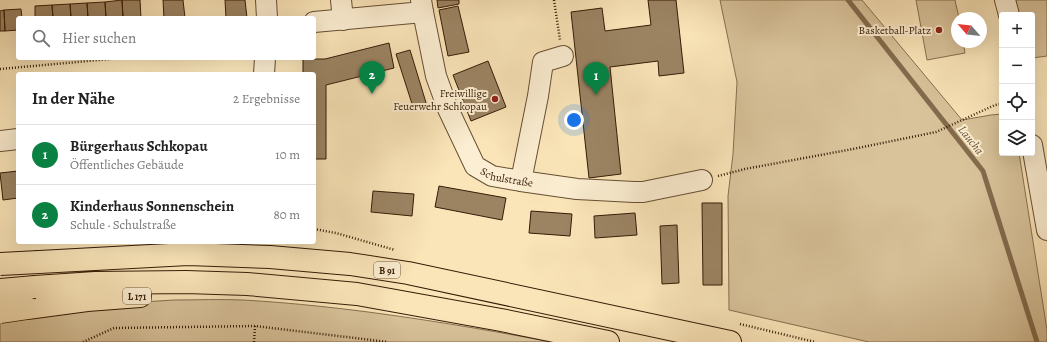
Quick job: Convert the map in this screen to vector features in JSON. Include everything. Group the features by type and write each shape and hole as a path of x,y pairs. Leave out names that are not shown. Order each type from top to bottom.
{"highway":[{"name":"B 91","path":"0,264 188,254 270,257 350,264 408,273 730,342"},
{"path":"0,290 95,283 186,282 247,284 357,294 501,320 608,342"},
{"name":"L 171","path":"0,312 87,300 247,284"}],"street":[{"path":"266,0 266,16"},
{"path":"341,0 343,20"},
{"path":"1006,0 1008,12"},
{"name":"Schulstraße","path":"316,22 343,20 422,6 436,76 448,109 475,166 492,176 577,189 634,192 642,192 702,180"},
{"path":"521,181 538,96 543,62 563,56"},
{"path":"264,72 265,60"},
{"path":"0,141 16,139"},
{"path":"1034,156 1047,230"}],"path":[{"path":"554,0 563,56"},
{"path":"0,69 99,60"},
{"path":"702,180 744,170 853,150 936,132 999,104"},
{"path":"254,342 255,326"},
{"path":"83,342 114,328 255,326 388,342"}],"shaded area":[{"path":"720,0 862,0 962,120 999,114 999,156 1019,156 1047,330 1047,342 869,342 729,310 728,196 733,154 737,82"},
{"name":"Basketball-Platz","path":"916,0 955,0 958,12 951,12 951,48 964,48 965,53 927,60"},
{"path":"1015,0 1047,0 1047,56 1035,58 1035,12 1017,12"},
{"path":"174,300 243,300 321,306 437,322 552,342 0,342 0,318 95,305"}],"building":[{"path":"122,0 140,0 141,16 123,16"},
{"path":"122,0 123,16 106,16 105,2"},
{"path":"163,0 183,0 185,16 164,16"},
{"path":"225,0 245,0 247,16 226,16"},
{"path":"437,0 459,0 459,4 438,8"},
{"path":"648,0 676,0 684,73 659,76 658,61 610,67 621,174 589,178 571,12 602,8 605,31 651,25"},
{"path":"105,2 106,16 88,16 87,3"},
{"path":"87,3 88,16 71,16 70,4"},
{"path":"70,4 71,16 53,16 52,5"},
{"path":"52,5 53,16 35,16 35,6"},
{"path":"458,6 469,52 448,56 439,10"},
{"path":"21,9 22,16 16,16 16,30 5,31 4,10"},
{"path":"4,10 5,31 0,31 0,11"},
{"path":"389,43 394,68 326,85 326,159 316,159 316,72 303,72 303,60 325,59"},
{"path":"410,50 427,106 414,110 396,54"},
{"path":"488,61 506,107 471,121 453,75"},
{"path":"16,171 16,198 3,200 0,173"},
{"path":"439,186 506,198 502,220 435,207"},
{"path":"373,191 414,194 412,216 371,212"},
{"path":"702,203 722,203 722,285 703,285"},
{"path":"531,211 572,214 570,236 529,233"},
{"path":"635,213 637,235 595,238 594,216"},
{"path":"677,225 679,283 662,284 660,226"}],"waterway":[{"name":"Laucha","path":"848,0 983,171 1037,342"}],"place":[{"name":"Basketball-Platz","path":"939,30"},
{"name":"Kinderhaus Sonnenschein","path":"372,94"},
{"name":"Bürgerhaus Schkopau","path":"596,95"},
{"name":"Freiwillige Feuerwehr Schkopau","path":"495,99"}]}
